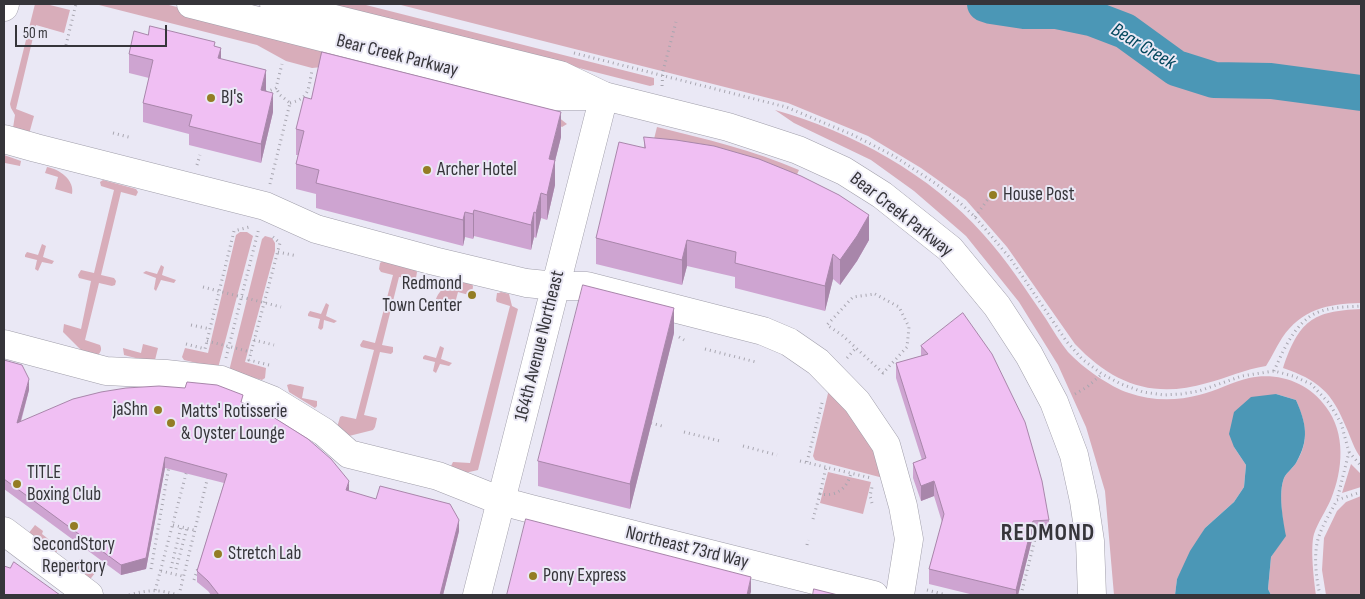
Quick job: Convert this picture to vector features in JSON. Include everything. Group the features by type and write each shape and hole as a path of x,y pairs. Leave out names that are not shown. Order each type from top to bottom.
{"main road":[{"path":"4,8 5,4"},
{"name":"Bear Creek Parkway","path":"191,4 554,96 604,96"},
{"name":"Bear Creek Parkway","path":"274,4 560,75 604,96 728,127 798,150 844,170 882,195 950,249 997,306 1030,355 1054,402 1074,455 1090,541 1092,595"},
{"name":"164th Avenue Northeast","path":"477,595 604,96"},
{"path":"4,139 265,206 316,229 371,244 526,283 556,286 587,286 763,331 789,342 818,362 857,402 886,445 903,506 909,539 900,595"},
{"name":"Northeast 73rd Way","path":"4,344 106,371 166,374 221,380 272,400 324,432 349,454 438,476 501,501 793,586 874,595"},
{"path":"4,532 89,595"}],"path":[{"path":"66,45 76,4"},
{"path":"662,86 663,71 676,22"},
{"path":"282,64 276,88 280,95 290,103"},
{"path":"290,103 301,100 306,95 312,70"},
{"path":"265,92 268,93 276,88"},
{"path":"272,173 290,103"},
{"path":"113,133 132,138"},
{"path":"975,217 988,199"},
{"path":"260,225 280,243 249,360 269,365"},
{"path":"186,344 205,349 234,230 260,225"},
{"path":"225,361 260,225"},
{"path":"278,252 297,256"},
{"path":"203,287 281,307"},
{"path":"875,294 898,307 909,327 907,347 883,373 842,336 826,325 853,297 875,294"},
{"path":"1274,370 1287,343 1308,317 1323,311 1361,306"},
{"path":"191,325 210,329"},
{"path":"680,337 684,340"},
{"path":"254,340 274,345"},
{"path":"207,341 251,352"},
{"path":"705,349 756,362"},
{"path":"1075,394 1087,387 1102,374"},
{"path":"807,462 824,392"},
{"path":"652,424 662,426"},
{"path":"684,432 720,441"},
{"path":"743,446 777,455"},
{"path":"1320,595 1317,568 1319,537 1337,500 1350,452 1361,466"},
{"path":"800,460 874,479"},
{"path":"151,569 170,463"},
{"path":"813,519 826,467"},
{"path":"154,595 187,469"},
{"path":"820,494 830,495 839,492 846,486 851,473"},
{"path":"129,595 146,590 155,590 178,595 208,474"},
{"path":"1337,500 1361,492"},
{"path":"173,525 194,530"},
{"path":"170,568 181,526"},
{"path":"176,569 187,528"},
{"path":"1022,595 1035,539"},
{"path":"807,544 808,540"},
{"path":"194,580 200,561"},
{"path":"161,571 182,576"},
{"path":"927,590 946,595"}],"shaded area":[{"path":"35,4 46,4 70,10 64,33 36,25 16,109 34,116 29,134 13,128 15,115 10,104"},
{"path":"95,4 165,4 372,56 414,78 553,113 567,124 562,127 551,120 333,66 312,68 286,61 257,45"},
{"path":"327,4 362,4 654,78 654,85 650,86"},
{"path":"397,4 1361,4 1361,303 1326,307 1307,314 1290,328 1280,341 1266,366 1187,388 1152,388 1135,384 1119,378 1104,369 1075,344 1007,247 966,200 921,168 868,136 788,103"},
{"path":"775,110 804,119 860,143 914,174 939,193 983,234 1000,254 1068,352 1088,370 1113,386 1146,398 1173,399 1191,397 1249,378 1271,376 1301,385 1319,398 1337,428 1340,440 1340,464 1335,488 1314,534 1312,547 1316,595 1271,595 1268,589 1271,557 1285,536 1282,484 1285,476 1295,465 1305,439 1304,424 1296,400 1276,394 1234,447 1246,465 1244,487 1234,502 1205,528 1177,579 1175,595 1114,595 1105,491 1086,427 1058,365 1019,302 966,236 914,191 871,160 794,123"},
{"path":"657,127 747,151 799,170 793,183 653,143"},
{"path":"4,155 21,161 20,166 5,163 4,168"},
{"path":"47,167 56,170 69,180 72,194 55,189 58,177 45,173"},
{"path":"103,180 136,189 138,192 136,196 121,192 101,275 114,278 116,281 115,285 112,286 99,283 85,340 100,345 101,350 98,355 83,352 63,332 64,324 81,329 91,281 79,278 78,275 81,270 94,273 114,190 101,186 100,182"},
{"path":"240,232 247,232 253,236 218,368 184,360 182,357 185,348 208,353 236,235"},
{"path":"265,236 272,238 275,243 275,251 245,362 266,368 265,378 262,380 229,371 262,239"},
{"path":"42,244 46,246 43,257 54,261 52,264 42,262 38,271 35,269 37,260 25,257 25,255 27,252 38,255"},
{"path":"383,261 415,269 417,272 416,278 399,277 382,345 393,347 393,352 391,354 380,352 364,415 377,418 375,427 373,430 345,437 336,431 340,417 356,419 374,350 361,347 360,345 363,340 375,343 393,275 381,272 379,269 380,263"},
{"path":"161,265 164,267 162,275 176,280 174,283 161,280 156,291 154,289 156,278 143,273 146,271 157,274"},
{"path":"465,282 472,284 472,294 458,292 454,307 437,302 438,295 444,288 451,284"},
{"path":"497,293 509,294 512,306 518,309 478,470 465,473 449,470 453,462 470,463 510,306 497,302"},
{"path":"326,303 329,305 326,316 337,321 334,323 324,320 321,330 318,328 320,319 308,316 308,314 310,311 321,314"},
{"path":"1361,309 1361,458 1354,447 1341,415 1329,396 1306,377 1283,368 1295,339 1310,322 1330,312"},
{"path":"143,344 158,348 155,360 151,362 124,355 123,348 141,353"},
{"path":"440,346 444,348 441,359 452,363 449,366 440,364 436,373 433,371 435,362 423,359 423,357 425,355 436,358"},
{"path":"287,385 304,387 302,398 317,401 317,406 315,408 289,392"},
{"path":"830,385 859,415 887,479 815,460 813,456"},
{"path":"1351,464 1361,474 1361,487 1342,493"},
{"path":"828,472 871,482 863,514 820,503"},
{"path":"1361,496 1361,595 1326,595 1322,570 1324,538 1337,511 1346,502"},
{"path":"35,525 52,542 54,540 61,545 55,554 47,548 48,545 28,534"},
{"path":"80,559 82,561 81,564 95,573 88,582 72,570"}],"water":[{"path":"1276,394 1296,400 1304,424 1305,439 1295,465 1285,476 1282,484 1282,507 1286,536 1271,557 1268,589 1271,595 1175,595 1177,579 1190,551 1205,528 1234,502 1244,487 1246,465 1234,447 1229,434 1234,412 1251,397"}],"building":[{"path":"150,26 215,42 214,46 221,48 218,58 266,70 261,90 273,93 261,144 189,126 192,115 143,103 153,60 129,54 134,31 148,35"},
{"name":"Archer Hotel","path":"322,52 561,112 549,159 555,160 547,195 541,193 531,225 474,210 473,214 465,212 463,220 316,183 319,170 296,164 304,131 296,129 304,97 311,99"},
{"path":"644,137 714,146 759,159 801,176 839,195 869,215 840,260 833,254 825,286 735,263 736,252 687,240 682,260 596,238 619,142 645,148"},
{"path":"583,285 674,308 630,484 538,461"},
{"path":"963,313 992,354 1025,422 1042,481 1049,520 1033,521 1016,590 929,569 944,514 934,481 921,486 913,463 926,458 896,363 928,354 921,346"},
{"path":"4,360 22,365 29,379 17,423 73,399 101,392 159,386 185,388 187,382 217,385 243,395 241,402 273,417 308,439 331,459 349,481 346,490 376,499 380,486 450,504 459,520 440,595 219,595 197,571 227,474 165,457 146,558 121,565 4,479"},
{"path":"526,519 751,577 747,595 507,595"},
{"path":"14,562 60,595 4,595 4,566 10,568"},
{"path":"814,589 838,595 813,595"}],"waterway":[{"name":"Bear Creek","path":"985,4 1024,11 1057,11 1091,18 1125,31 1176,68 1214,80 1271,81 1361,93"}],"place":[{"name":"BJ's","path":"211,98"},
{"name":"Archer Hotel","path":"427,170"},
{"name":"House Post","path":"993,195"},
{"name":"Redmond Town Center","path":"472,295"},
{"name":"jaShn","path":"158,410"},
{"name":"Matts' Rotisserie & Oyster Lounge","path":"171,423"},
{"name":"TITLE Boxing Club","path":"17,484"},
{"name":"SecondStory Repertory","path":"74,526"},
{"name":"Stretch Lab","path":"218,554"},
{"name":"Pony Express","path":"533,576"}],"district":[{"name":"REDMOND","path":"1048,534"}]}
